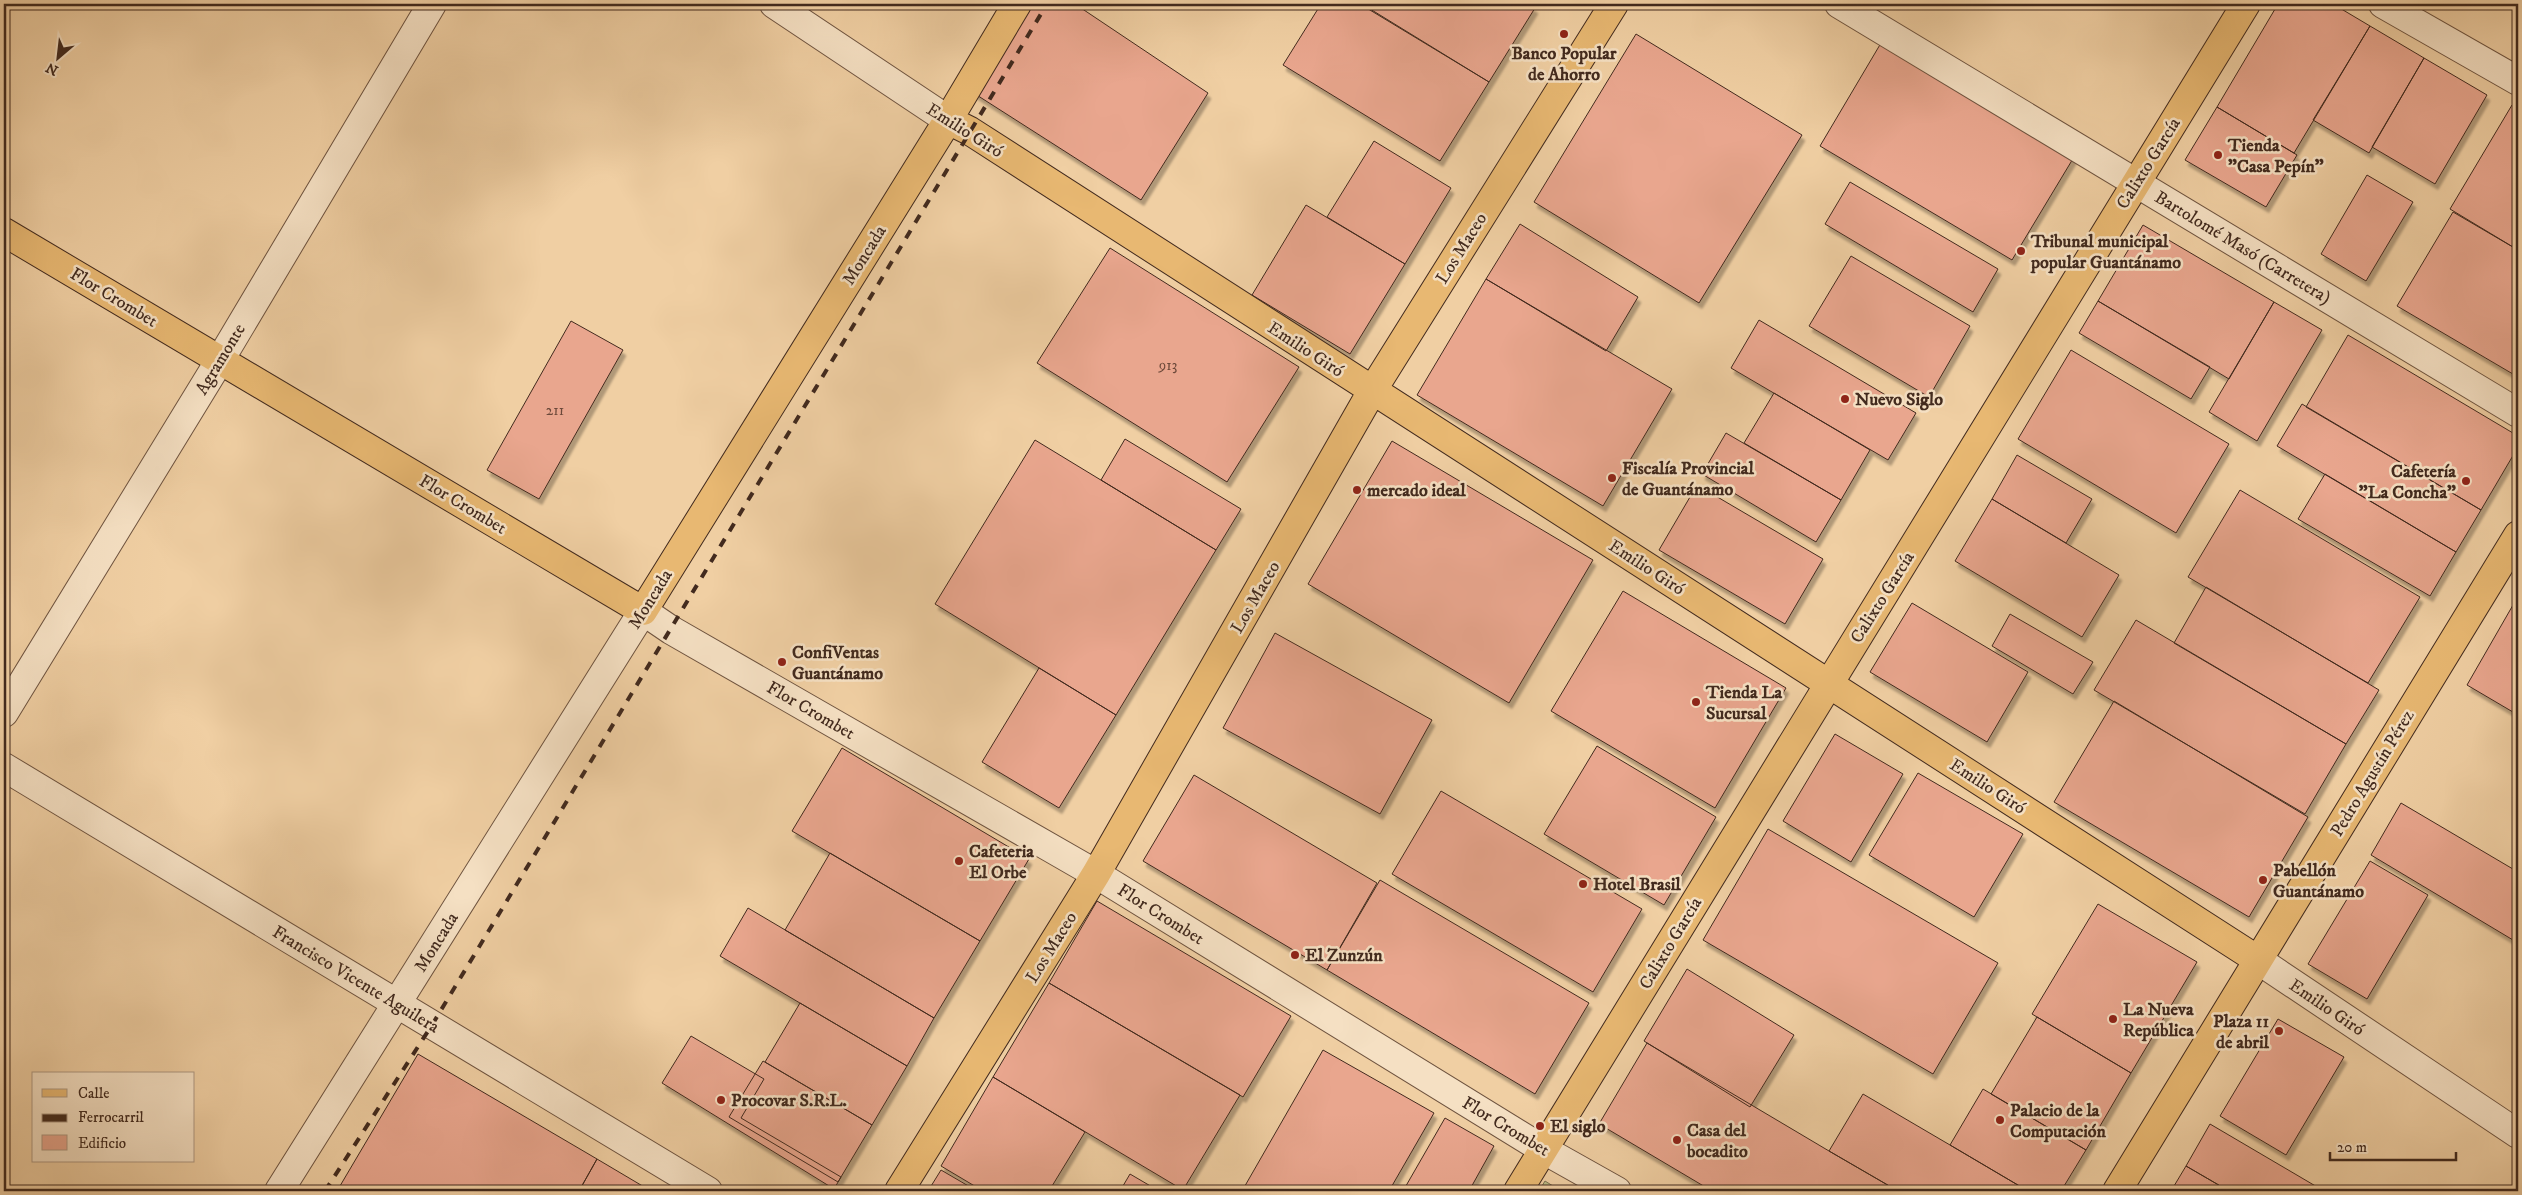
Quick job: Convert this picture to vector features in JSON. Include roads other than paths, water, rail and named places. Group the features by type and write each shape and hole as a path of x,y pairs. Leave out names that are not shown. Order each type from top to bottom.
{"main road":[{"name":"Moncada","path":"643,611 948,120 1017,4"},
{"name":"Los Maceo","path":"899,1191 1096,874 1372,391 1614,4"},
{"name":"Calixto García","path":"1518,1191 2246,4"},
{"name":"Emilio Giró","path":"948,120 970,131 2258,960"},
{"name":"Flor Crombet","path":"4,232 643,611"},
{"name":"Pedro Agustín Pérez","path":"2116,1191 2518,535"}],"street":[{"name":"Agramonte","path":"4,713 220,360 432,4"},
{"name":"Emilio Giró","path":"774,4 948,120"},
{"name":"Bartolomé Masó (Carretera)","path":"1839,4 2518,413"},
{"path":"2383,4 2518,81"},
{"name":"Flor Crombet","path":"643,611 671,630 1096,874 1544,1150 1617,1191"},
{"name":"Moncada","path":"279,1191 643,611"},
{"name":"Francisco Vicente Aguilera","path":"4,767 708,1191"},
{"name":"Emilio Giró","path":"2258,960 2518,1134"}],"railway":[{"path":"325,1191 432,1025 1047,4"}],"place":[{"name":"Banco Popular de Ahorro","path":"1564,34"},
{"name":"Tienda \"Casa Pepín\"","path":"2218,155"},
{"name":"Tribunal municipal popular Guantánamo","path":"2021,251"},
{"name":"Nuevo Siglo","path":"1845,399"},
{"name":"Fiscalía Provincial de Guantánamo","path":"1612,478"},
{"name":"Cafetería \"La Concha\"","path":"2466,481"},
{"name":"mercado ideal","path":"1357,490"},
{"name":"ConfiVentas Guantánamo","path":"782,662"},
{"name":"Tienda La Sucursal","path":"1696,702"},
{"name":"Cafeteria El Orbe","path":"959,861"},
{"name":"Pabellón Guantánamo","path":"2263,880"},
{"name":"Hotel Brasil","path":"1583,884"},
{"name":"El Zunzún","path":"1295,955"},
{"name":"La Nueva República","path":"2113,1019"},
{"name":"Plaza 11 de abril","path":"2279,1031"},
{"name":"Procovar S.R.L.","path":"721,1100"},
{"name":"Palacio de la Computación","path":"2000,1120"},
{"name":"El siglo","path":"1540,1126"},
{"name":"Casa del bocadito","path":"1677,1140"}]}
